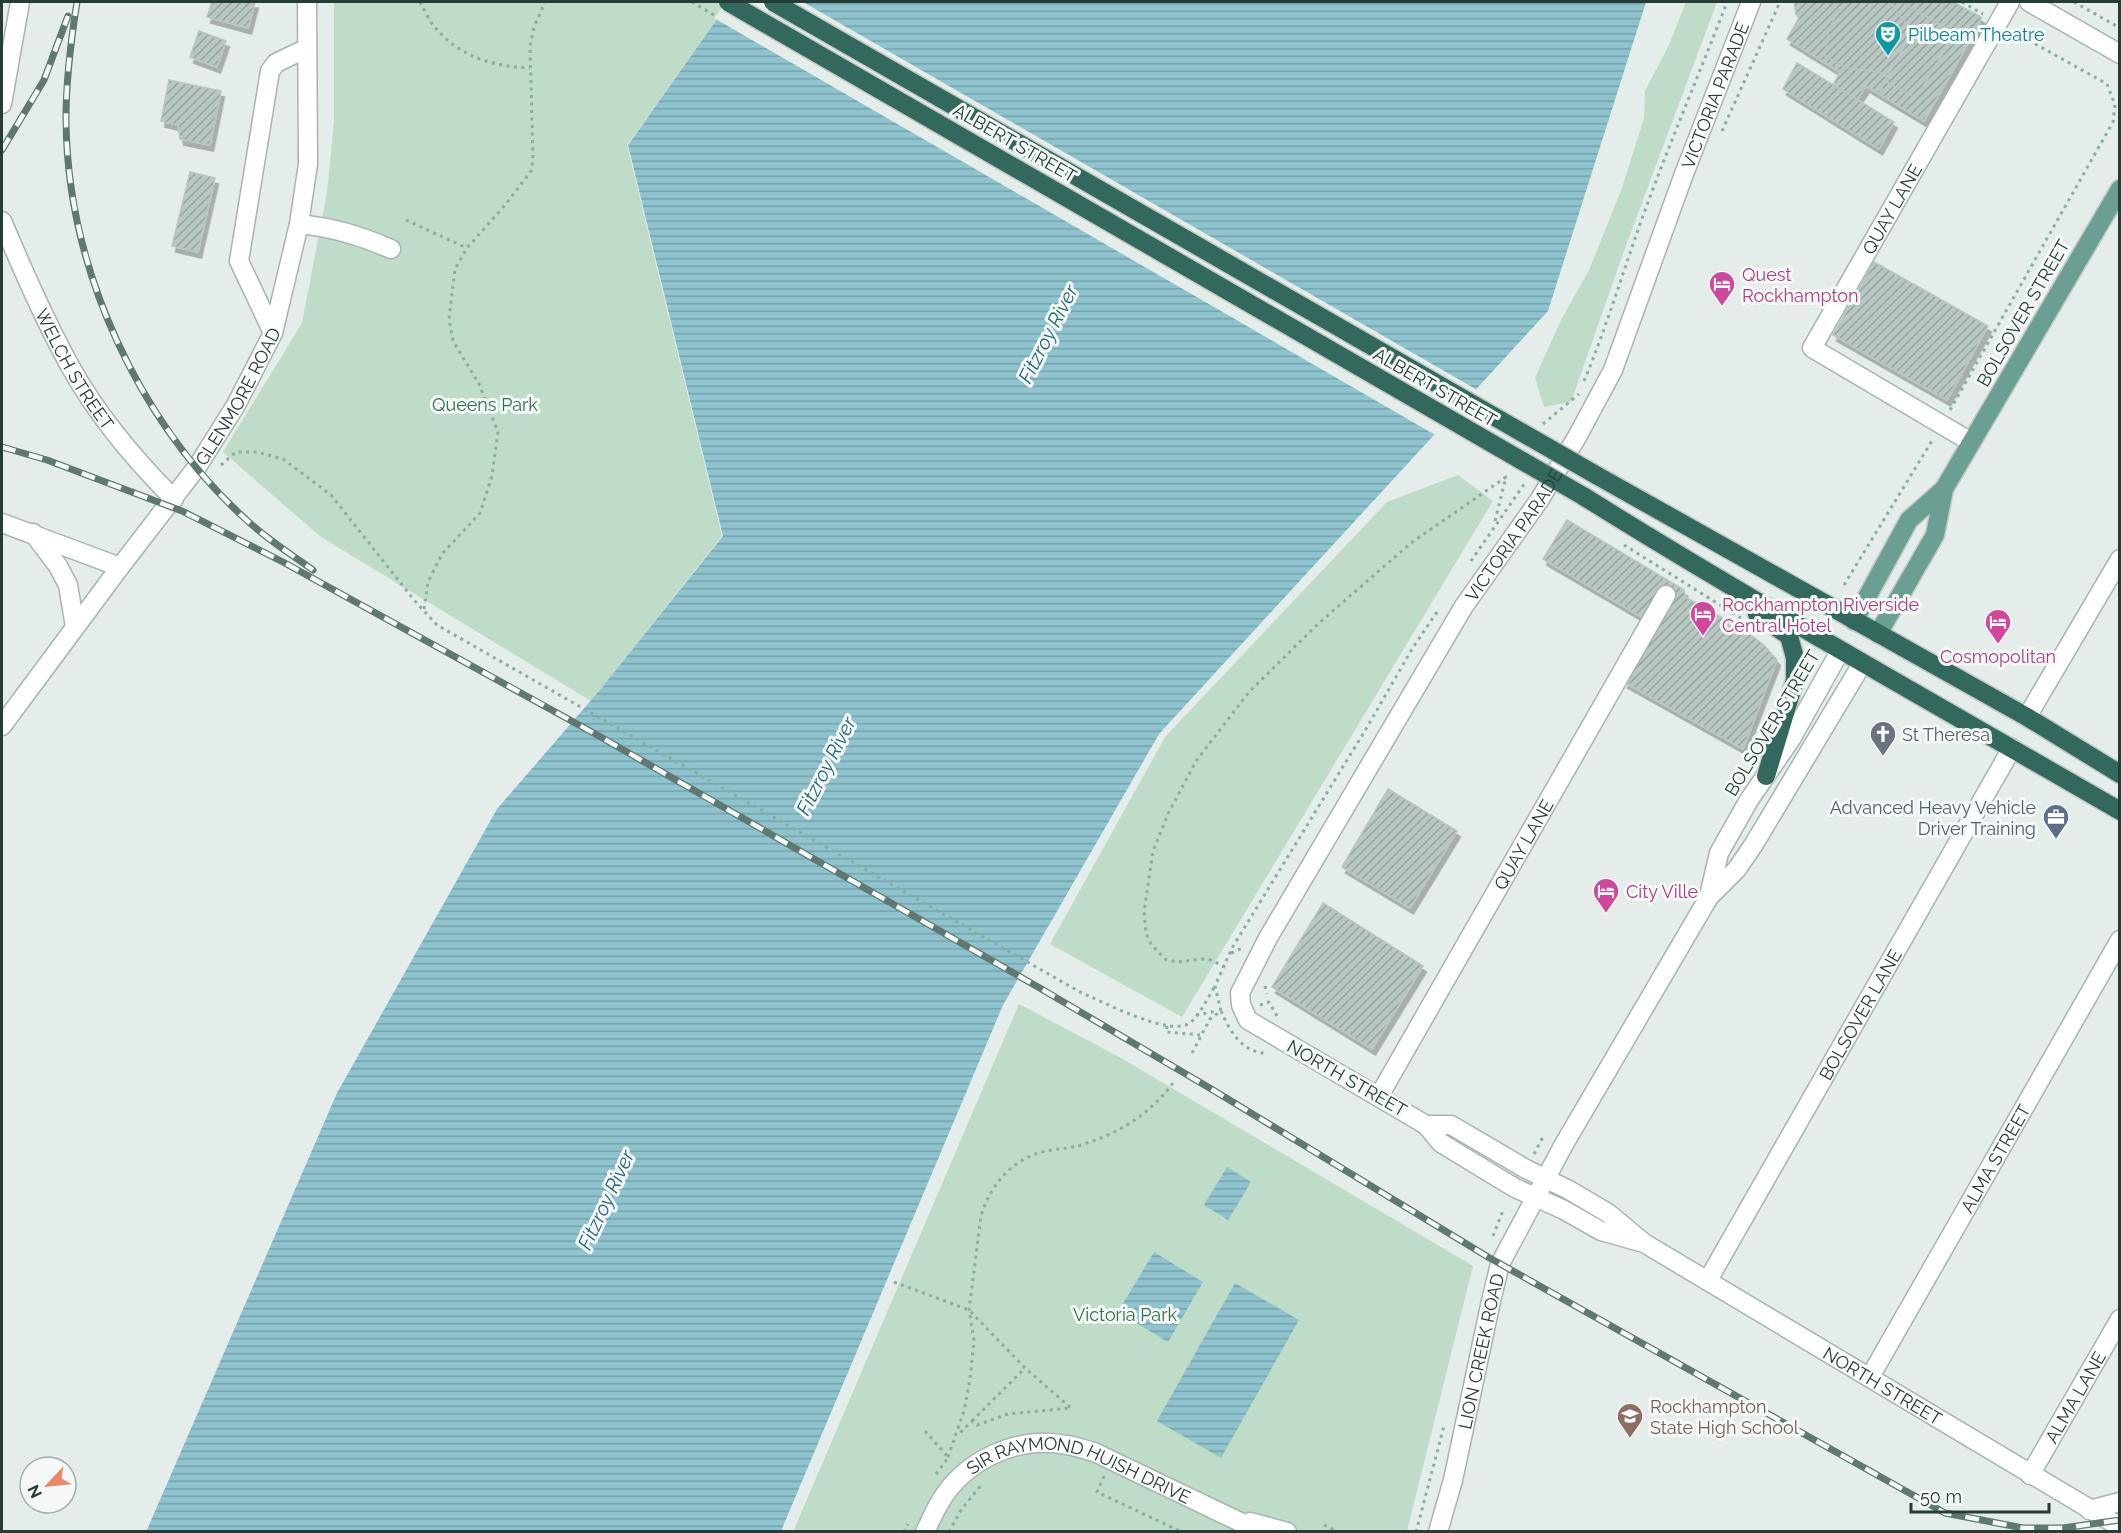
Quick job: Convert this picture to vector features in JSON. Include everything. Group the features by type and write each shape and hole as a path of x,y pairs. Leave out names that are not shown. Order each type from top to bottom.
{"highway":[{"name":"ALBERT STREET","path":"728,2 1583,496 1840,651 2120,812"},
{"name":"ALBERT STREET","path":"773,2 1596,476 2026,717 2120,774"},
{"path":"1689,562 1750,610 1789,636 1795,658 1795,680 1766,776"},
{"name":"BOLSOVER STREET","path":"1840,651 1854,621"},
{"name":"BOLSOVER STREET","path":"1862,663 1878,634"}],"main road":[{"name":"BOLSOVER STREET","path":"1854,621 1909,520 1944,489 2120,189"},
{"name":"BOLSOVER STREET","path":"1878,634 1935,535 1944,489"}],"street":[{"path":"2,104 20,2"},
{"name":"GLENMORE ROAD","path":"2,726 197,467 236,405 273,333 299,224 308,164 307,2"},
{"name":"VICTORIA PARADE","path":"1268,1032 1248,1020 1241,1005 1240,993 1274,928 1464,606 1540,499 1613,370 1684,174 1751,2"},
{"name":"QUAY LANE","path":"1971,442 1812,348 2010,2"},
{"path":"2029,2 2120,54"},
{"path":"273,333 240,268 239,261 270,71 276,63 307,48"},
{"name":"WELCH STREET","path":"2,221 44,315 71,368 130,453 174,499"},
{"path":"299,224 328,227 356,234 391,249"},
{"path":"2,523 120,567"},
{"path":"33,533 58,566 68,585 75,627"},
{"path":"2026,717 2120,560"},
{"name":"QUAY LANE","path":"1379,1096 1666,595"},
{"name":"BOLSOVER STREET","path":"1708,897 1719,853 1749,800 1791,739 1840,651"},
{"name":"BOLSOVER STREET","path":"1545,1179 1708,897 1737,869 1754,844 1862,663"},
{"name":"BOLSOVER LANE","path":"1708,1280 2012,748"},
{"name":"ALMA STREET","path":"1870,1377 2120,940"},
{"name":"NORTH STREET","path":"1268,1032 1426,1125 1441,1143 1535,1198 1564,1210 1601,1231 1644,1243"},
{"name":"NORTH STREET","path":"1426,1125 1450,1125 1545,1179 1569,1190 1608,1213 1644,1243 2120,1527"},
{"name":"LION CREEK ROAD","path":"1438,1532 1453,1480 1500,1264 1545,1179"},
{"name":"ALMA LANE","path":"2031,1475 2120,1319"},
{"name":"SIR RAYMOND HUISH DRIVE","path":"925,1532 940,1501 974,1464 1000,1451 1043,1443 1066,1444 1094,1452 1261,1532"},
{"path":"2089,1510 2120,1502"},
{"name":"SIR RAYMOND HUISH DRIVE","path":"1228,1517 1287,1532"}],"path":[{"path":"420,2 434,26 456,48 485,62 511,68 530,68"},
{"path":"424,611 428,582 442,554 480,513 492,476 498,432 479,384 453,341 449,319 455,269 467,248 506,204 531,171 533,160 530,47 534,27 545,2"},
{"path":"1583,384 1685,102 1727,2"},
{"path":"1720,136 1780,2"},
{"path":"1844,585 1942,425 2113,122 2115,105 2107,84 1962,2"},
{"path":"2074,2 2120,28"},
{"path":"406,220 467,248"},
{"path":"1575,402 1580,393"},
{"path":"197,467 211,473 236,452 273,454 288,462 331,495 437,625 1051,977 1080,992 1167,1026 1176,1027 1191,1022 1215,986 1232,948 1366,729 1412,649 1439,609"},
{"path":"1466,569 1531,474"},
{"path":"1225,967 1211,960 1177,962 1166,959 1151,944 1146,933 1144,912 1153,851 1168,812 1196,761 1249,692 1319,624 1412,543 1506,477 1493,530"},
{"path":"1619,541 1742,619"},
{"path":"1215,986 1221,1011"},
{"path":"1259,1005 1269,1002"},
{"path":"1196,1015 1221,1011"},
{"path":"1192,1053 1210,1019 1221,1011"},
{"path":"1167,1026 1166,1032 1200,1035"},
{"path":"926,1431 948,1458 964,1411 970,1379 974,1341 969,1310 981,1216 985,1203 998,1180 1012,1168 1040,1152 1086,1144 1130,1123 1156,1105 1175,1080"},
{"path":"1533,1156 1544,1135"},
{"path":"1491,1243 1504,1208"},
{"path":"894,1282 969,1310 1025,1368 1071,1408 1008,1414 977,1425 972,1420"},
{"path":"957,1432 960,1433 1025,1368"},
{"path":"1096,1471 1105,1474 1096,1492 1182,1532"},
{"path":"949,1532 961,1510 987,1480"},
{"path":"1324,1525 1339,1532"}],"green space":[{"name":"Queens Park","path":"334,2 729,2 627,145 722,536 591,701 321,537 223,452 302,323 327,193 334,121"},
{"path":"1686,2 1717,2 1624,251 1571,402 1544,407 1535,378 1561,320 1589,270 1622,188 1644,118 1645,91 1669,45"},
{"path":"1458,475 1493,501 1182,1017 1050,944 1165,737 1387,502"},
{"name":"Victoria Park","path":"1019,1004 1121,1058 1473,1266 1407,1531 793,1532"}],"water":[{"name":"Fitzroy River","path":"729,2 1646,2 1548,311 1159,734 1003,1005 781,1531 146,1532 337,1093 497,809 599,691 723,536 628,145"},
{"path":"1227,1167 1251,1182 1228,1220 1204,1205"},
{"path":"1154,1252 1203,1282 1168,1342 1118,1312"},
{"path":"1235,1283 1299,1320 1221,1458 1157,1421"}],"pier":[{"path":"726,2 803,2 1479,391 1437,436 714,18"}],"building":[{"path":"212,2 255,2 248,28 207,17"},
{"name":"Pilbeam Theatre","path":"1794,2 1953,2 1981,17 1973,43 1969,42 1924,121 1866,86 1857,100 1833,85 1840,72 1787,39 1799,18"},
{"path":"1847,2 1890,2 1906,24 1914,28 1887,77 1879,72 1847,68 1825,56 1828,33 1836,15"},
{"path":"1901,2 1953,2 1981,17 1973,43"},
{"path":"1922,14 1969,42 1924,121 1879,94 1885,81 1916,98 1949,43 1917,24"},
{"path":"1917,24 1949,43 1916,98 1885,81"},
{"path":"199,31 226,41 217,67 190,57"},
{"path":"1797,63 1894,122 1879,149 1783,89"},
{"path":"169,80 221,91 210,145 180,139 178,125 161,121"},
{"path":"190,172 215,178 198,252 172,246"},
{"path":"1874,262 1988,326 1947,400 1833,335"},
{"name":"Rockhampton Riverside Central Hotel","path":"1567,520 1684,590 1685,597 1744,630 1764,645 1777,660 1743,749 1624,682 1659,627 1543,559"},
{"path":"1388,789 1457,831 1410,908 1342,867"},
{"path":"1323,903 1423,966 1372,1049 1272,987"}],"railway":[{"path":"77,2 66,104 70,175 80,232 95,287 117,341 144,392 175,440 211,484 258,530 313,570"},
{"path":"2,150 44,80 68,16"},
{"path":"2,447 47,460 182,511 283,562 599,736 1038,987 1488,1257 1945,1513 2023,1528 2063,1528 2120,1520"}],"place":[{"name":"Pilbeam Theatre","path":"1888,57"},
{"name":"Quest Rockhampton","path":"1722,307"},
{"name":"Rockhampton Riverside Central Hotel","path":"1703,637"},
{"name":"Cosmopolitan","path":"1998,645"},
{"name":"St Theresa","path":"1883,757"},
{"name":"Advanced Heavy Vehicle Driver Training","path":"2056,840"},
{"name":"City Ville","path":"1606,914"},
{"name":"Rockhampton State High School","path":"1630,1439"}]}
